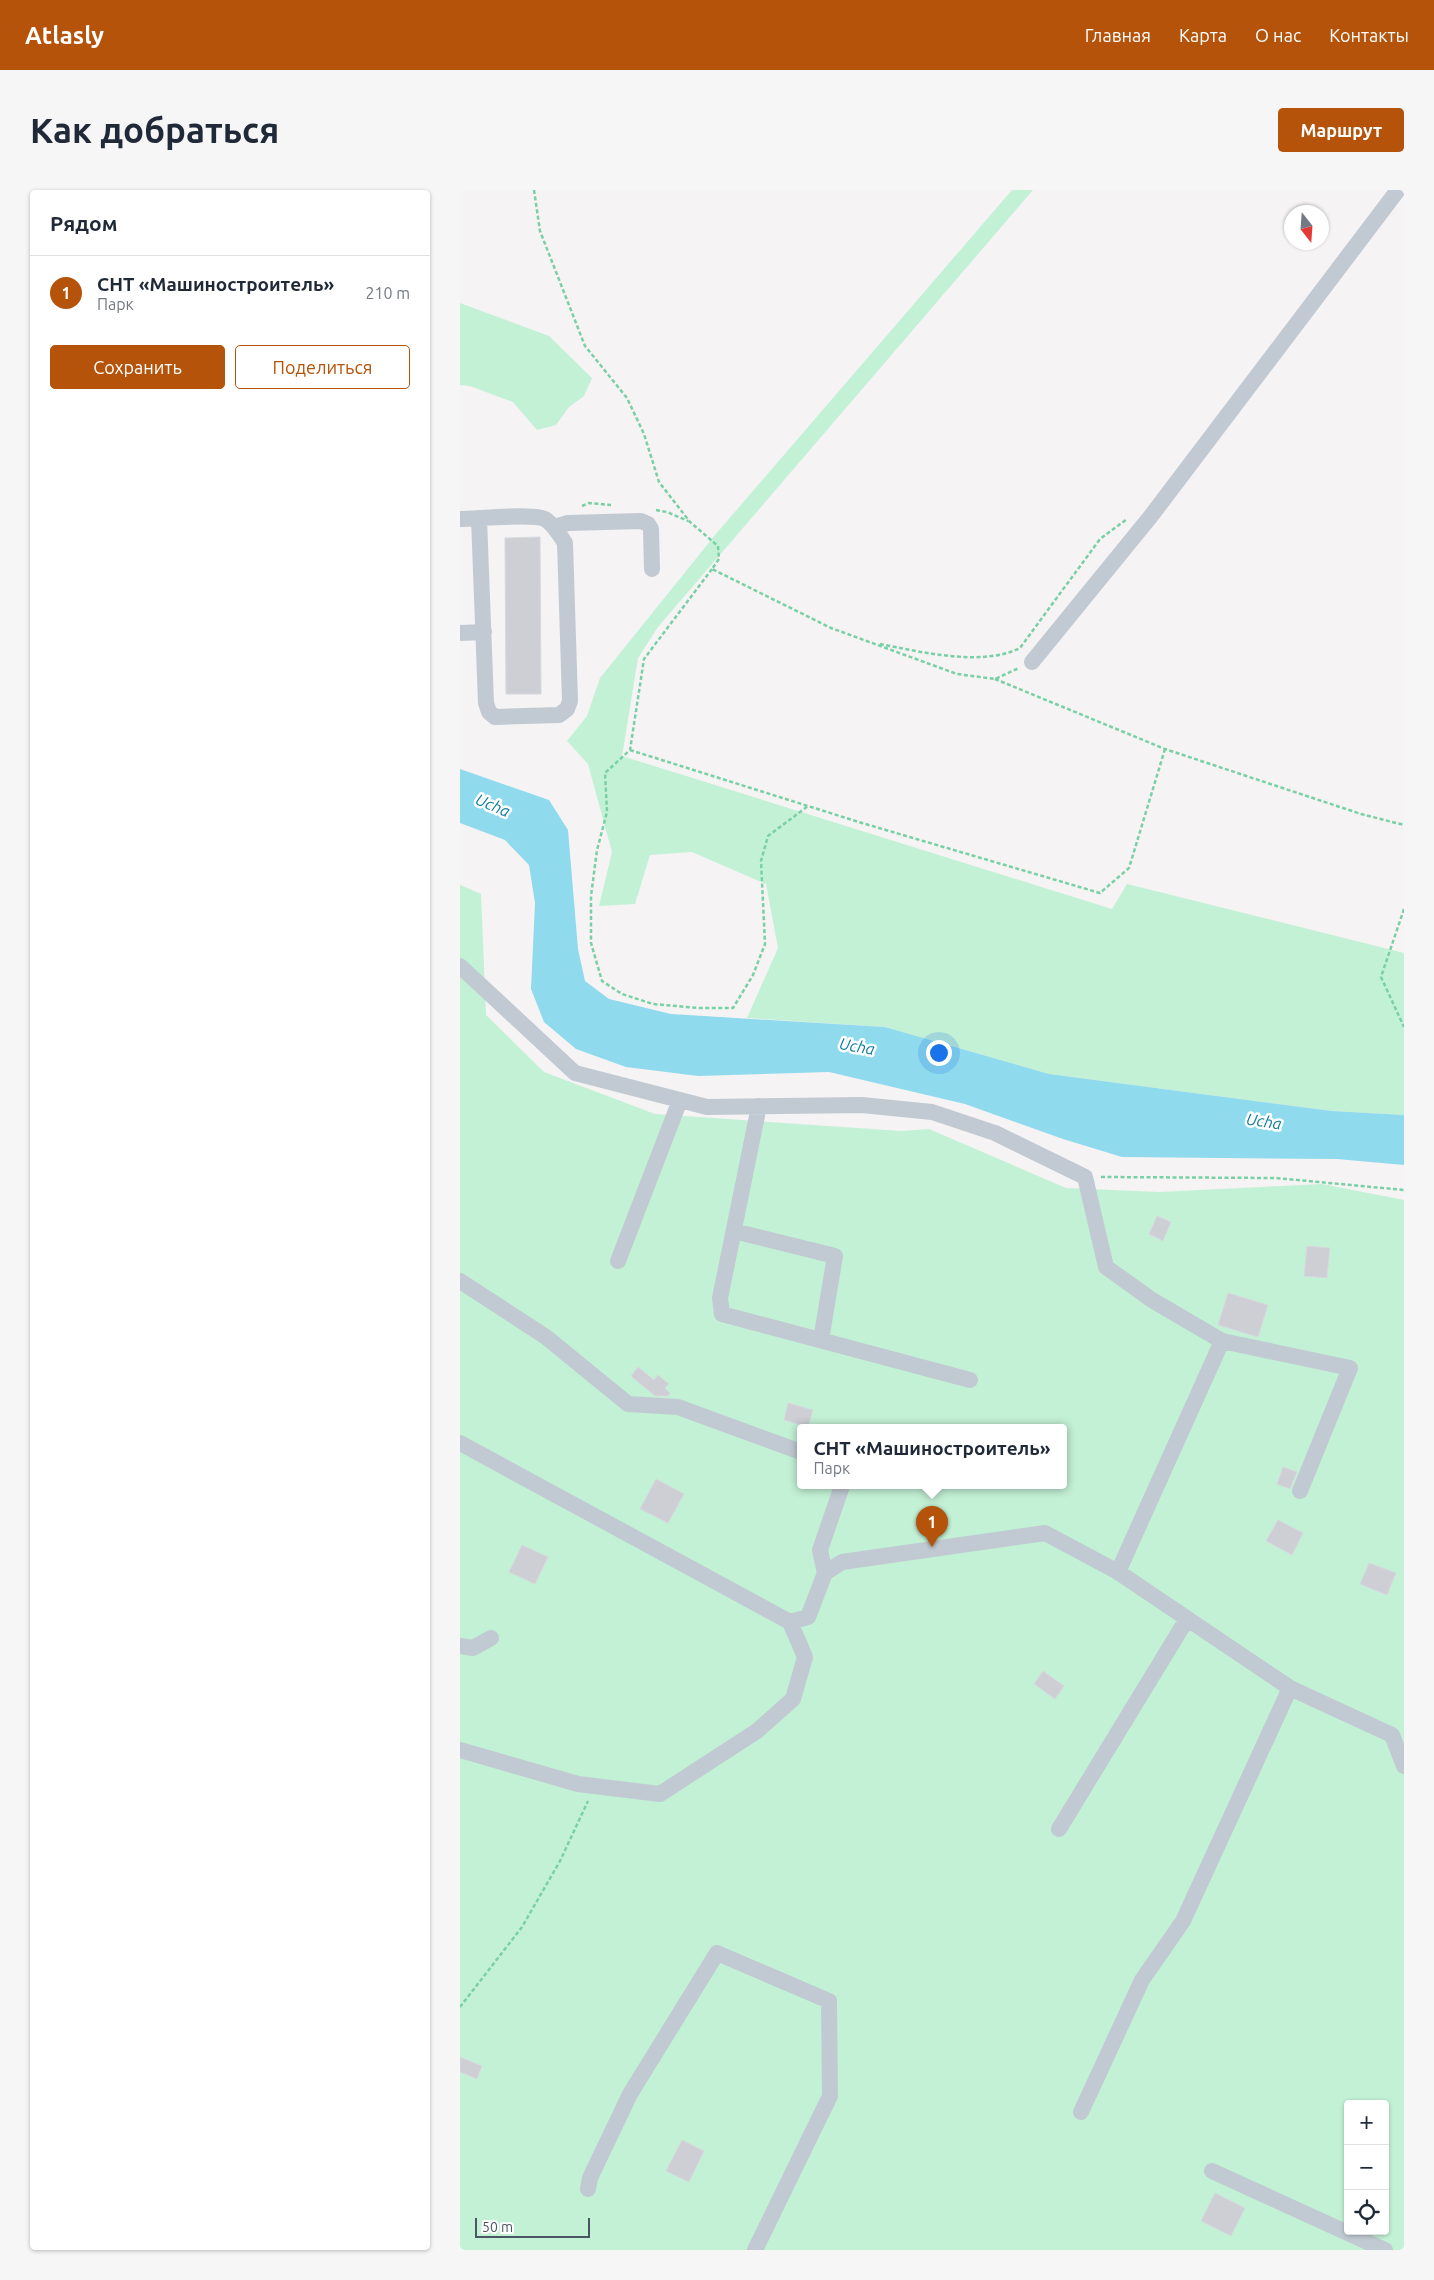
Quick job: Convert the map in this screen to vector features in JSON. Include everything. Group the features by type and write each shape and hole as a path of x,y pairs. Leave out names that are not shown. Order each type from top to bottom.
{"street":[{"path":"1032,662 1151,516 1398,190"},
{"path":"460,519 479,518 537,517 550,522 565,543 570,701 567,709 560,715 496,717 489,712 486,703 479,518"},
{"path":"554,528 568,523 641,521 648,524 651,529 652,570"},
{"path":"460,632 484,632"},
{"path":"460,966 575,1073 707,1107 862,1105 932,1112 996,1133 1085,1177 1106,1268 1152,1300 1222,1341 1350,1368 1300,1491"},
{"path":"618,1261 680,1100"},
{"path":"759,1106 720,1298 722,1314 970,1380"},
{"path":"734,1231 835,1256 822,1340"},
{"path":"460,1281 546,1337 628,1404 678,1408 797,1451"},
{"path":"1118,1572 1222,1341"},
{"path":"460,1442 790,1622 805,1657 793,1699 757,1731 660,1794 578,1784 460,1750"},
{"path":"790,1622 808,1617 825,1573 820,1550 841,1489"},
{"path":"825,1573 842,1562 1045,1533 1118,1572 1290,1688 1392,1735 1404,1766"},
{"path":"1059,1829 1187,1619"},
{"path":"460,1646 473,1648 491,1638"},
{"path":"1081,2112 1142,1980 1183,1921 1290,1688"},
{"path":"588,2189 590,2178 630,2094 717,1953 828,2001 830,2096 754,2250"},
{"path":"1212,2172 1385,2250"}],"path":[{"path":"534,190 540,231 585,346 627,398 644,434 659,482 690,522 718,546 719,559 644,659 630,750 606,773 607,812 596,859 591,896 591,943 602,981 622,994 653,1004 698,1008 733,1008 753,975 764,944 760,861 768,836 808,806"},
{"path":"872,643 952,655 989,657 1009,653 1020,648 1100,539 1129,518"},
{"path":"712,569 831,628 957,674 995,679 1165,749 1360,814 1404,825"},
{"path":"995,679 1032,662"},
{"path":"630,750 808,806 1100,893 1129,868 1165,749"},
{"path":"1404,909 1381,977 1404,1028"},
{"path":"1085,1177 1276,1178 1404,1190"},
{"path":"460,2007 522,1927 560,1862 595,1786"}],"green space":[{"path":"1012,190 1033,190 658,627 638,658 622,756 1112,909 1127,884 1404,953 1404,1115 1332,1111 1049,1074 885,1027 747,1018 778,948 766,884 692,852 650,855 635,904 599,906 612,852 588,764 567,741 587,716 600,678 715,535"},
{"path":"460,303 549,336 592,378 584,396 569,407 556,425 537,430 513,402 470,386 460,385"},
{"path":"460,885 481,894 486,1015 544,1072 655,1114 901,1131 929,1129 1066,1188 1159,1192 1322,1184 1404,1200 1404,2250 460,2250"}],"water":[{"name":"Ucha","path":"460,769 549,800 568,830 578,949 585,981 609,999 671,1014 885,1027 1049,1074 1332,1111 1404,1115 1404,1165 1337,1159 1122,1157 1063,1139 965,1104 829,1072 698,1076 626,1067 576,1049 544,1022 531,989 535,903 529,865 505,840 460,823"}],"building":[{"path":"540,537 541,694 506,694 505,538"},
{"path":"1157,1216 1171,1222 1163,1241 1149,1234"},
{"path":"1307,1246 1330,1248 1327,1278 1304,1276"},
{"path":"1228,1293 1268,1305 1258,1337 1218,1325"},
{"path":"638,1367 654,1380 658,1375 669,1384 665,1388 670,1393 668,1396 655,1396 631,1376"},
{"path":"788,1403 813,1410 809,1424 798,1424 784,1420"},
{"path":"1283,1467 1297,1472 1290,1489 1277,1484"},
{"path":"656,1479 684,1494 668,1523 640,1509"},
{"path":"1278,1520 1303,1533 1292,1555 1266,1541"},
{"path":"522,1545 548,1557 535,1584 509,1572"},
{"path":"1369,1563 1396,1573 1387,1595 1360,1584"},
{"path":"1043,1671 1064,1686 1055,1699 1034,1684"},
{"path":"460,2057 482,2066 477,2079 460,2072"},
{"path":"682,2140 704,2151 689,2182 666,2171"},
{"path":"1215,2193 1245,2208 1231,2236 1201,2221"}],"place":[{"name":"СНТ «Машиностроитель»","path":"932,1547"}]}
